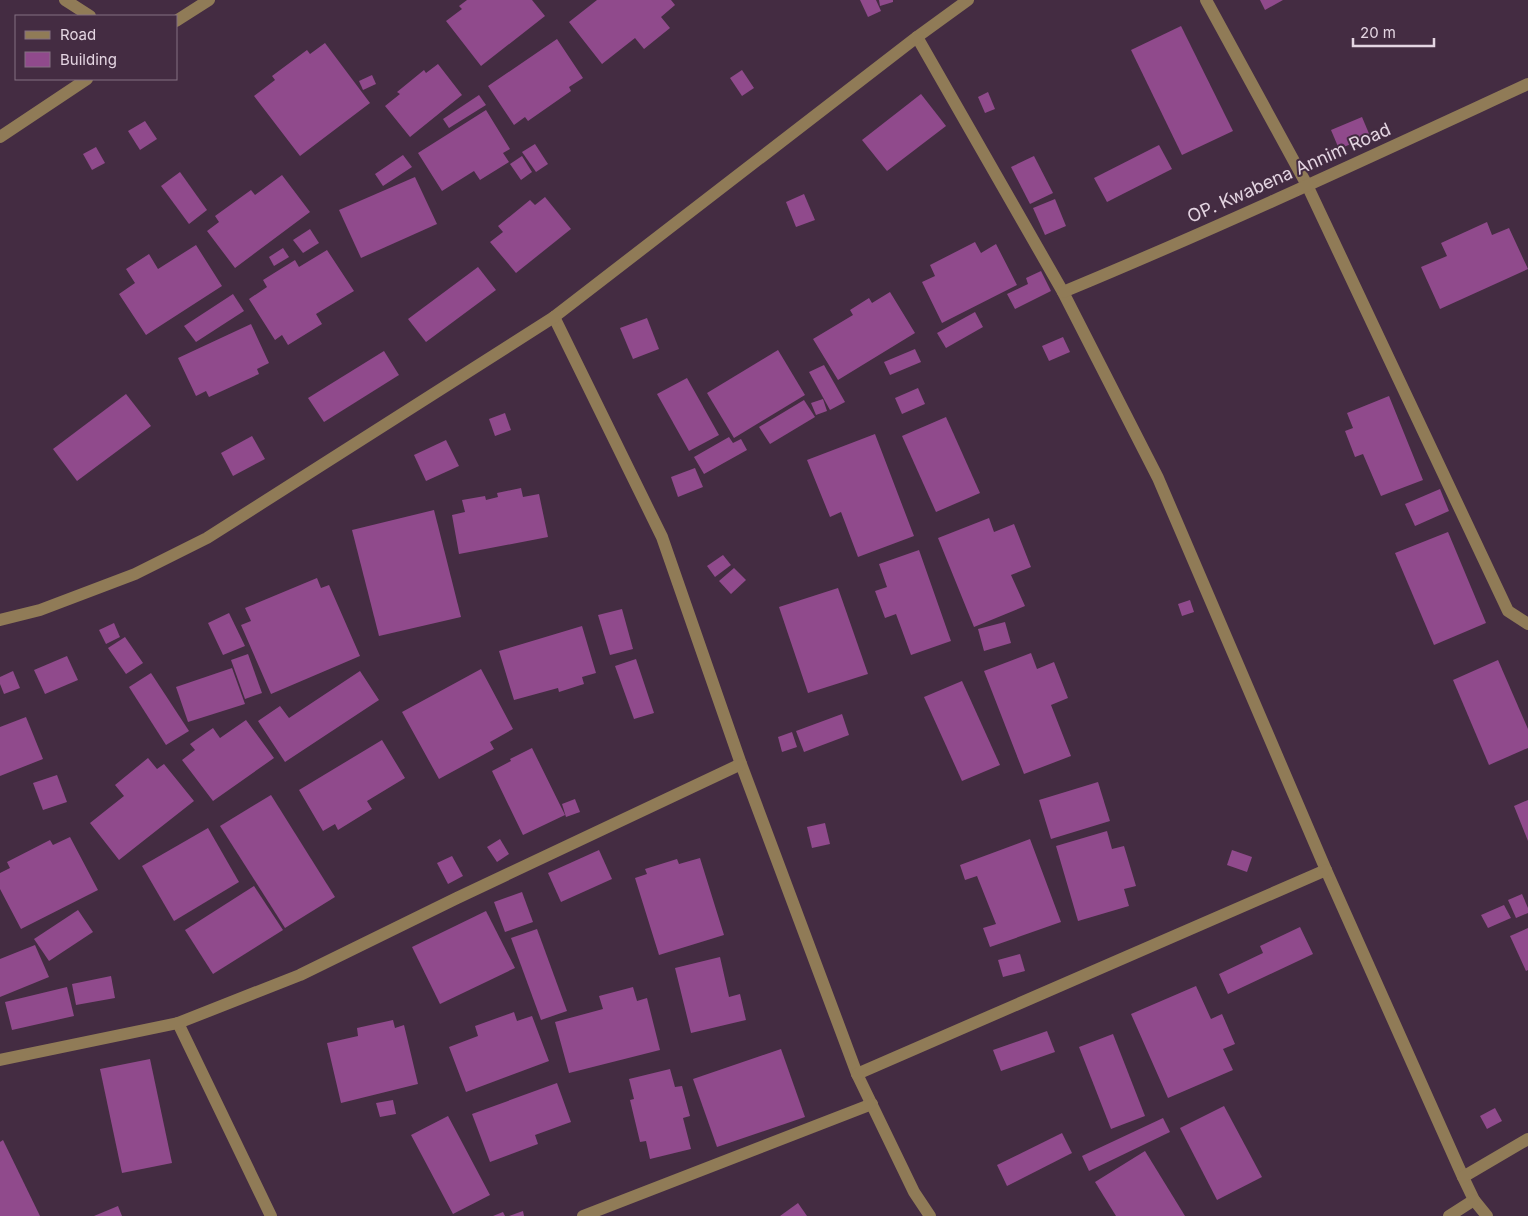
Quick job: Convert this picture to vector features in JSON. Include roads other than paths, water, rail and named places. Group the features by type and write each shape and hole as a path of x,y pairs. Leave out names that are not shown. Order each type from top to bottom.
{"street":[{"path":"65,0 88,15"},
{"path":"178,20 209,0"},
{"path":"1206,0 1307,185 1508,611 1528,624"},
{"path":"0,620 40,610 135,574 207,538 554,317 960,2"},
{"path":"917,37 1063,292 1158,478 1326,870 1463,1177 1474,1200 1487,1216"},
{"path":"0,138 87,80"},
{"name":"OP. Kwabena Annim Road","path":"1063,292 1307,185 1528,84"},
{"path":"554,317 662,537 741,764 858,1074 914,1192 930,1216"},
{"path":"0,1060 178,1023 300,975 457,898 741,764"},
{"path":"858,1074 1326,870"},
{"path":"178,1023 271,1216"},
{"path":"583,1216 872,1104"},
{"path":"1463,1177 1528,1139"},
{"path":"1449,1216 1474,1200"}]}
